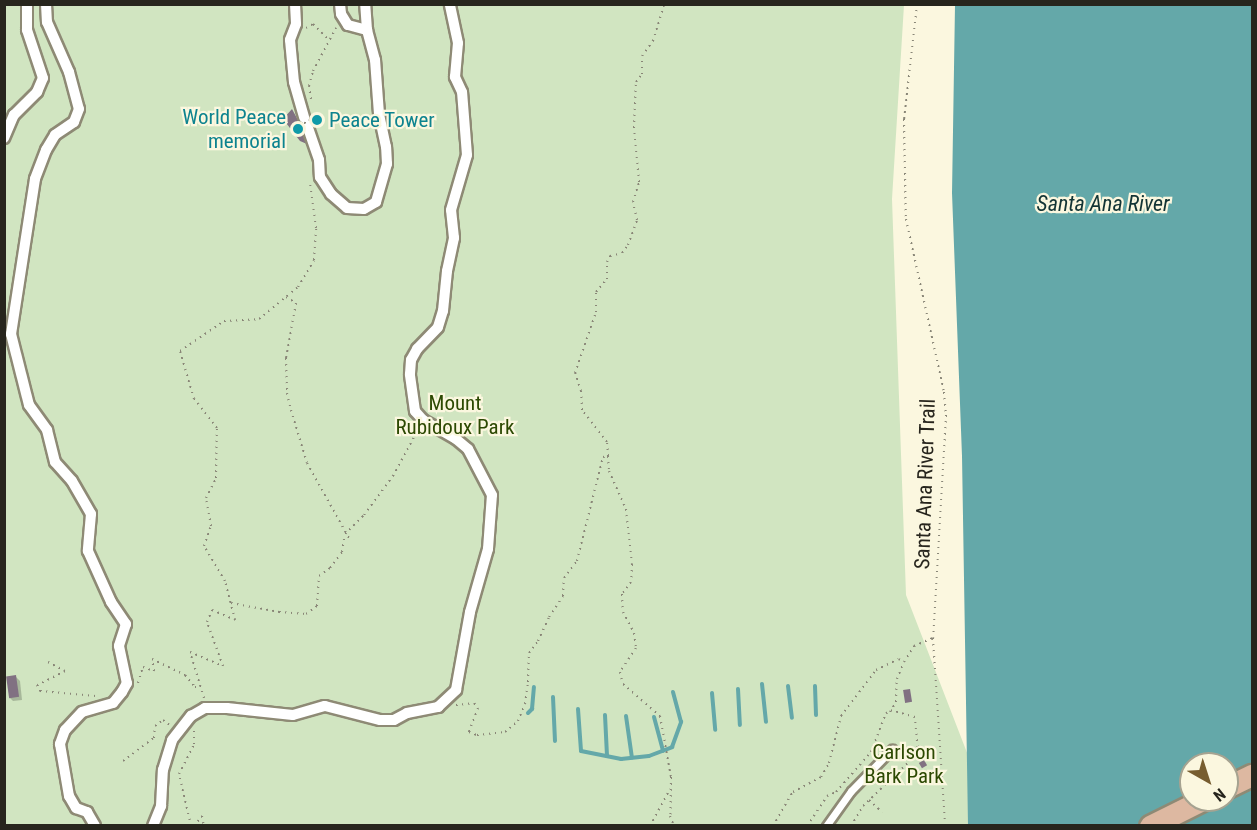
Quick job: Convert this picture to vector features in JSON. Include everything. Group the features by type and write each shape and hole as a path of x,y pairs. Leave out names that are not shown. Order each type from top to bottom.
{"main road":[{"path":"1150,825 1179,811"}],"street":[{"path":"4,138 14,115 37,92 43,78 27,30 27,4"},
{"path":"46,4 47,22 69,72 79,109 74,122 55,135 45,150 35,179 11,334 29,405 46,430 55,462 72,481 91,514 88,550 111,602 126,624 119,646 127,679 122,693 113,703 82,712 65,730 60,744 69,796 76,808 87,812 95,825"},
{"path":"295,4 296,24 290,40 294,82 319,160 320,177 331,194 347,208 364,209 376,202 387,164 379,114 375,60 367,30 365,4"},
{"path":"340,4 343,18 348,26 367,30"},
{"path":"153,825 161,806 167,756 178,732 187,720 202,710 227,708 293,715 325,706 380,720 394,720 407,714 438,707 456,690 470,612 488,549 492,495 468,449 456,439 423,420 415,411 410,375 411,360 417,349 438,327 443,311 447,271 454,238 451,210 467,155 462,92 455,77 458,43 450,4"}],"lane":[{"path":"826,825 851,791 892,749"}],"path":[{"path":"664,4 653,41 642,56 642,74 636,82 634,128 639,182 633,202 637,220 628,245 622,253 610,256 607,262 607,279 596,292 596,312 575,373 581,392 582,410 607,442 609,471 626,509 632,564 631,582 622,594 623,612 634,633 636,648 620,672 623,684 660,716 672,787 670,816 674,825"},
{"name":"Santa Ana River Trail","path":"917,4 904,119 906,219 944,392 946,415 933,638 945,825"},
{"path":"310,107 309,86 313,71 328,40 343,18"},
{"path":"296,24 303,30 313,24 320,28 328,40"},
{"path":"202,710 205,697 190,652 223,666 207,622 212,610 235,620 225,581 204,546 211,525 206,498 216,478 217,428 194,399 180,351 224,321 259,318 298,287 314,260 316,228 309,174"},
{"path":"286,297 296,303 286,358 287,393 291,410 307,463 349,538"},
{"path":"231,603 306,614 317,606 319,576 330,568 342,552 345,534 364,515 393,476 423,420"},
{"path":"453,706 474,703 478,708 469,732 477,735 505,732 518,721 527,693 528,653 538,641 549,617 563,596 564,578 577,561 603,457 608,456"},
{"path":"807,825 827,796 836,792 872,752 886,713 897,702 897,679 904,662 914,646 933,638"},
{"path":"127,679 138,683 143,667 154,671 152,658 185,675 195,687 200,687"},
{"path":"773,825 792,792 820,777 829,763 841,716 876,670 899,658 904,662"},
{"path":"48,662 65,671 38,685 40,691 104,696"},
{"path":"851,825 869,800 918,753 915,717 891,710"},
{"path":"123,761 154,738 155,726 163,720 178,732"},
{"path":"187,720 196,732 195,744 179,774 193,825"},
{"path":"650,825 672,787"},
{"path":"869,800 882,812"},
{"path":"193,825 201,816 204,825"}],"green space":[{"name":"Mount Rubidoux Park","path":"5,5 904,5 892,199 906,595 995,825 5,826"}],"water":[{"name":"Santa Ana River","path":"955,5 1252,5 1252,825 968,825 962,456 952,193"}],"building":[{"name":"World Peace memorial","path":"292,109 299,122 311,116 313,120 303,126 307,133 307,144 300,141 283,119"},
{"path":"16,675 19,697 9,698 6,676"},
{"path":"910,689 912,702 905,703 903,690"},
{"path":"924,760 927,765 922,768 919,763"}],"waterway":[{"path":"762,684 766,722"},
{"path":"788,686 792,718"},
{"path":"815,686 816,715"},
{"path":"528,713 532,709 534,687"},
{"path":"738,689 740,725"},
{"path":"578,709 581,751 621,759 649,756 672,747 681,722 673,692"},
{"path":"712,693 715,730"},
{"path":"553,697 555,741"},
{"path":"605,715 607,756"},
{"path":"626,716 632,758"},
{"path":"654,717 663,751"}],"place":[{"name":"Peace Tower","path":"317,120"},
{"name":"World Peace memorial","path":"298,129"}],"park label":[{"name":"Carlson Bark Park","path":"904,764"}]}
